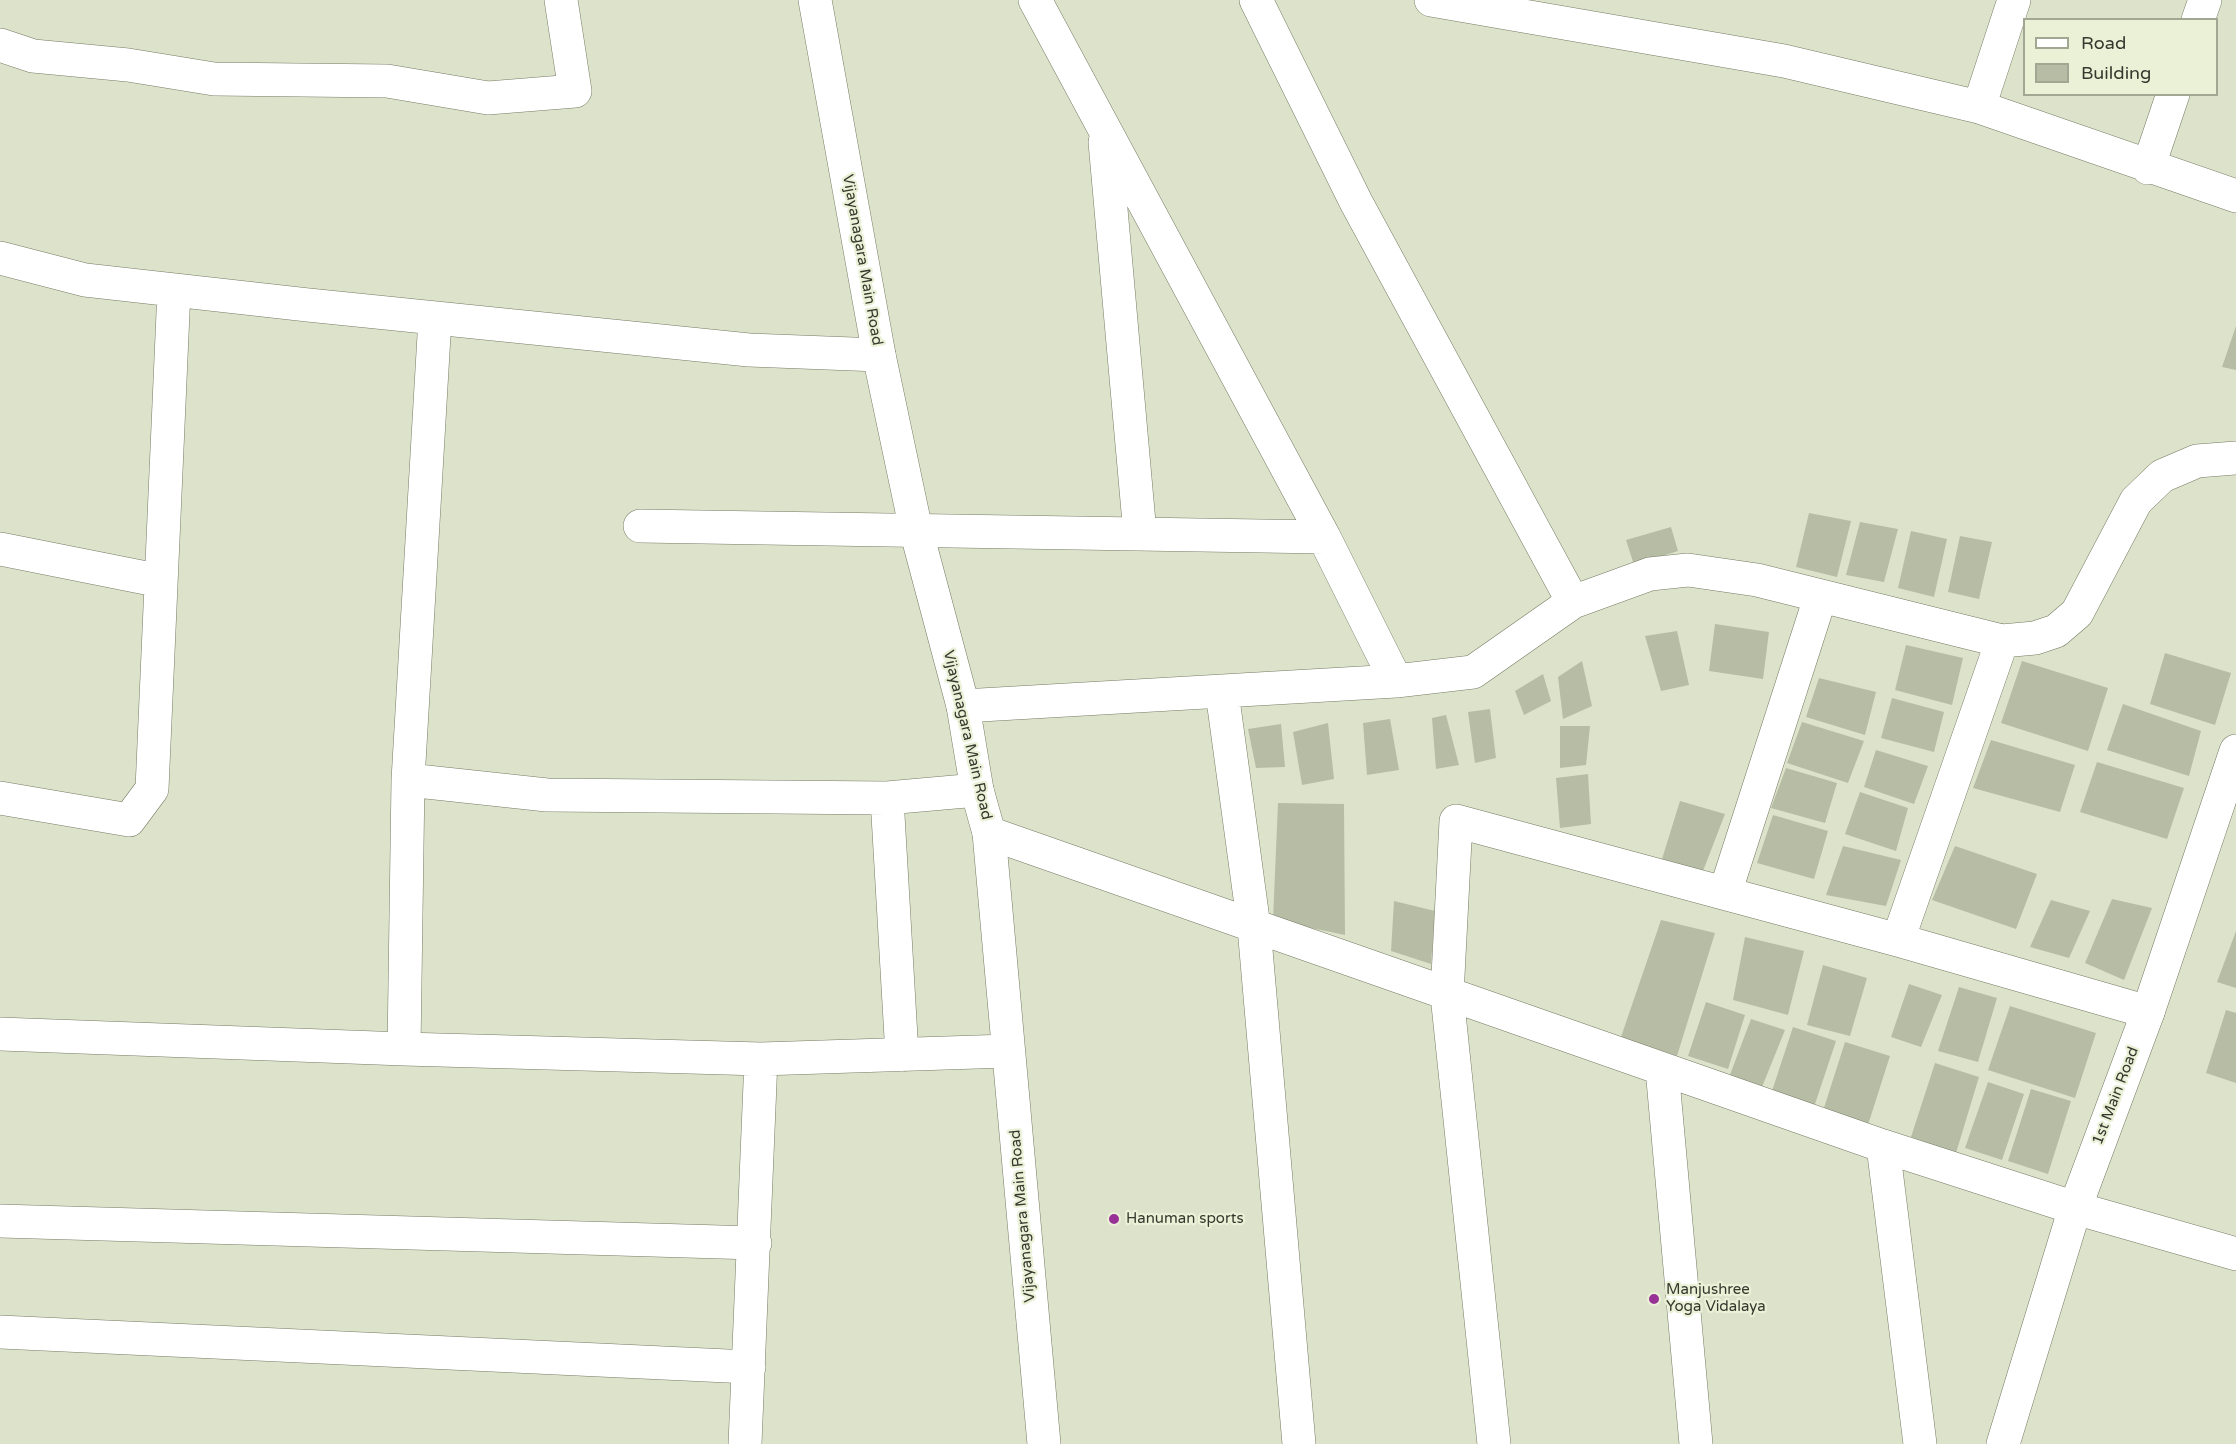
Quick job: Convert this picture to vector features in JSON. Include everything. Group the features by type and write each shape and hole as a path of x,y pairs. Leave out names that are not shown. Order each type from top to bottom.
{"street":[{"path":"0,45 33,56 128,64 214,79 387,81 488,98 575,91 561,0"},
{"name":"Vijayanagara Main Road","path":"815,0 879,355 916,530 963,706 977,790 989,833 1044,1444"},
{"path":"1035,0 1324,537 1396,681"},
{"path":"1256,0 1356,202 1573,602"},
{"path":"1431,0 1784,61 1979,107 2148,168 2236,196"},
{"path":"1979,107 2014,0"},
{"path":"2199,18 2205,0"},
{"path":"2148,168 2172,96"},
{"path":"1104,128 1140,534"},
{"path":"0,258 85,280 174,290 749,350 879,355"},
{"path":"0,798 129,820 152,789 174,290"},
{"path":"404,1049 408,780 435,318"},
{"path":"963,706 1396,681 1473,672 1573,602 1650,574 1688,570 1757,580 1820,598 2002,641 2035,638 2056,631 2077,613 2136,501 2163,476 2197,461 2236,458"},
{"path":"640,526 1324,537"},
{"path":"0,549 161,581"},
{"path":"1725,893 1820,598"},
{"path":"1898,940 2002,641"},
{"path":"1222,692 1254,927 1299,1444"},
{"name":"1st Main Road","path":"2003,1444 2075,1208 2148,1012 2236,751"},
{"path":"408,780 547,795 886,798 977,790"},
{"path":"886,798 902,1055"},
{"path":"1494,1444 1447,995 1456,821 1898,940 2148,1012"},
{"path":"989,833 1883,1146 2075,1208 2236,1254"},
{"path":"0,1034 761,1059 1008,1051"},
{"path":"745,1444 761,1059"},
{"path":"1662,1070 1696,1444"},
{"path":"1883,1146 1920,1444"},
{"path":"0,1221 755,1243"},
{"path":"0,1332 749,1367"}],"building":[{"path":"2236,326 2236,370 2222,367"},
{"path":"1809,513 1851,521 1837,577 1796,567"},
{"path":"1860,522 1898,529 1884,582 1846,575"},
{"path":"1671,527 1678,551 1634,565 1626,540"},
{"path":"1911,531 1947,539 1934,597 1898,588"},
{"path":"1960,536 1992,542 1979,599 1948,592"},
{"path":"1715,624 1769,632 1763,679 1709,671"},
{"path":"1677,631 1689,685 1661,691 1645,636"},
{"path":"1906,645 1963,658 1952,705 1895,690"},
{"path":"2165,653 2231,673 2215,725 2150,704"},
{"path":"1582,661 1592,706 1563,719 1558,677"},
{"path":"2022,661 2108,688 2088,751 2001,723"},
{"path":"1543,674 1551,701 1524,715 1515,691"},
{"path":"1819,678 1876,692 1865,735 1806,717"},
{"path":"1892,698 1944,712 1934,752 1881,738"},
{"path":"2123,704 2201,731 2189,776 2107,750"},
{"path":"1490,709 1496,758 1475,763 1468,712"},
{"path":"1446,715 1459,765 1436,769 1432,718"},
{"path":"1390,719 1399,770 1367,775 1363,723"},
{"path":"1802,722 1864,741 1848,783 1787,763"},
{"path":"1328,723 1334,779 1302,785 1293,732"},
{"path":"1281,724 1285,767 1256,768 1248,729"},
{"path":"1560,726 1590,726 1586,765 1560,768"},
{"path":"1991,740 2075,765 2060,812 1973,788"},
{"path":"1876,750 1928,766 1914,804 1864,787"},
{"path":"2097,762 2184,788 2167,839 2080,812"},
{"path":"1786,768 1837,783 1825,823 1771,808"},
{"path":"1588,774 1591,824 1560,828 1556,778"},
{"path":"1860,792 1908,808 1896,851 1845,834"},
{"path":"1680,801 1725,814 1703,871 1662,859"},
{"path":"1278,803 1344,804 1345,935 1273,920"},
{"path":"1773,815 1828,831 1814,879 1757,863"},
{"path":"1843,846 1901,860 1886,906 1826,895"},
{"path":"1955,846 2037,874 2016,929 1932,900"},
{"path":"2112,899 2152,908 2124,980 2085,963"},
{"path":"2051,900 2090,911 2069,958 2030,947"},
{"path":"1394,901 1435,911 1431,964 1391,951"},
{"path":"1661,920 1715,933 1677,1056 1621,1037"},
{"path":"2236,931 2236,988 2217,982"},
{"path":"1745,937 1804,951 1788,1015 1733,1000"},
{"path":"1823,965 1867,978 1850,1036 1807,1025"},
{"path":"1909,984 1942,995 1921,1047 1891,1037"},
{"path":"1959,987 1997,998 1978,1062 1938,1051"},
{"path":"1706,1002 1745,1015 1728,1069 1688,1056"},
{"path":"2010,1006 2096,1033 2075,1098 1988,1070"},
{"path":"2226,1010 2236,1013 2236,1083 2206,1073"},
{"path":"1751,1019 1785,1030 1760,1092 1728,1080"},
{"path":"1793,1027 1836,1041 1814,1107 1771,1094"},
{"path":"1845,1042 1890,1056 1867,1128 1822,1114"},
{"path":"1935,1063 1979,1077 1956,1153 1911,1137"},
{"path":"1988,1082 2024,1094 2002,1160 1965,1148"},
{"path":"2031,1089 2071,1101 2048,1174 2008,1161"}],"place":[{"name":"Hanuman sports","path":"1114,1219"},
{"name":"Manjushree Yoga Vidalaya","path":"1654,1299"}]}
